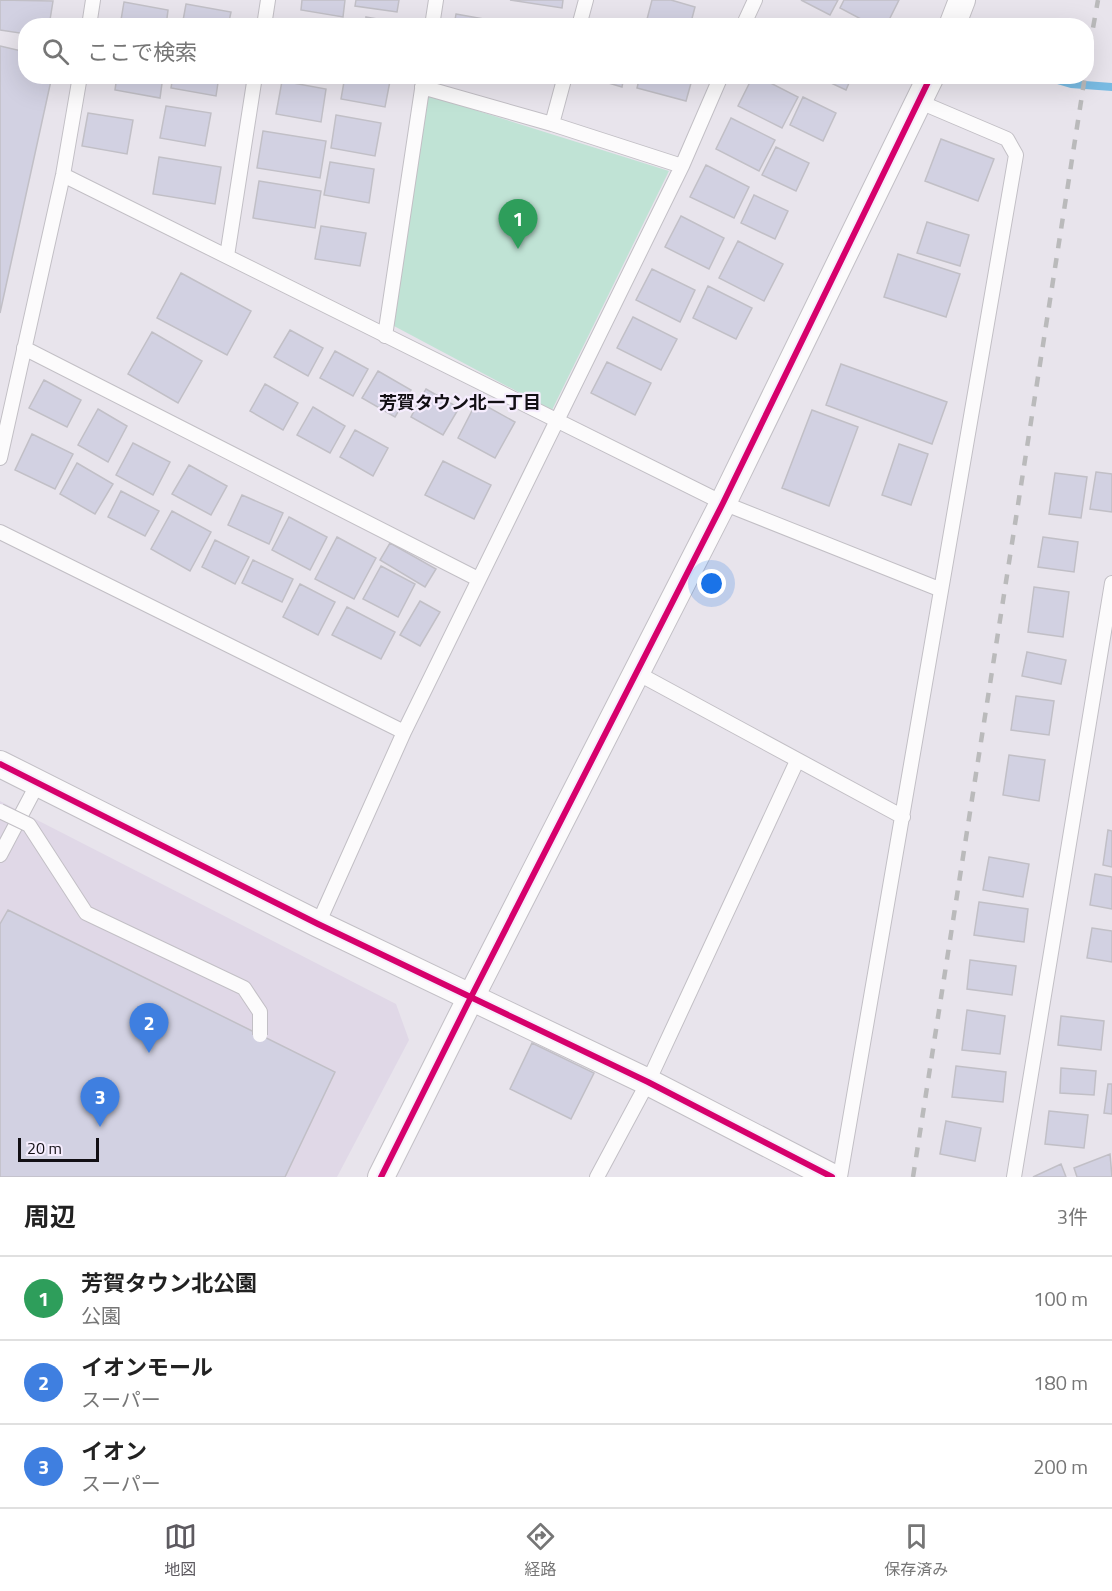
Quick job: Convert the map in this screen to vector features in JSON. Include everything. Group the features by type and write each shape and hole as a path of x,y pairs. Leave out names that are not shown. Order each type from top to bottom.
{"street":[{"path":"955,18 962,0"},
{"path":"381,1177 638,673 928,84"},
{"path":"0,764 318,924 648,1082 832,1177"}],"lane":[{"path":"90,18 93,0"},
{"path":"265,18 268,0"},
{"path":"433,18 436,0"},
{"path":"581,18 586,0"},
{"path":"747,18 755,0"},
{"path":"0,458 63,175 79,84"},
{"path":"227,256 254,84"},
{"path":"385,336 423,84"},
{"path":"429,84 682,166"},
{"path":"552,124 563,84"},
{"path":"318,924 404,732 682,166 718,84"},
{"path":"840,1177 903,817 939,589 1016,155 1007,139 920,102"},
{"path":"63,175 723,503 939,589"},
{"path":"24,348 478,579"},
{"path":"0,532 404,732"},
{"path":"1014,1177 1112,583"},
{"path":"638,673 903,817"},
{"path":"597,1177 648,1082 797,761"},
{"path":"0,855 38,783"},
{"path":"0,811 29,825 86,913 244,988 260,1012 260,1035"}],"shaded area":[{"path":"0,801 396,1004 409,1040 337,1177 0,1177"}],"green space":[{"path":"427,95 669,171 552,410 394,326"}],"building":[{"path":"0,0 53,1 50,18 18,18 18,33 0,30"},
{"path":"302,0 345,0 343,17 301,10"},
{"path":"356,0 399,0 397,12 355,6"},
{"path":"510,0 563,0 562,8"},
{"path":"652,0 671,0 695,7 692,18 647,18"},
{"path":"801,0 838,0 830,15"},
{"path":"844,0 899,0 890,18 859,18 840,8"},
{"path":"124,2 168,10 167,18 121,18"},
{"path":"186,4 231,12 230,18 183,18"},
{"path":"456,14 478,18 455,18"},
{"path":"0,46 18,50 18,84 50,84 0,313"},
{"path":"116,84 162,84 160,98 115,90"},
{"path":"172,84 218,84 216,96 171,88"},
{"path":"281,84 298,84 326,89 321,122 276,114"},
{"path":"344,84 389,84 385,107 341,99"},
{"path":"638,84 691,84 686,101 637,88"},
{"path":"749,84 773,84 798,97 782,128 738,106"},
{"path":"833,84 849,84 846,90"},
{"path":"803,97 836,113 823,141 790,125"},
{"path":"166,106 211,113 205,146 160,138"},
{"path":"88,113 133,120 127,154 82,146"},
{"path":"336,115 381,123 375,156 331,148"},
{"path":"731,118 775,140 759,171 716,149"},
{"path":"263,131 326,141 320,178 257,168"},
{"path":"941,139 994,159 978,201 925,181"},
{"path":"776,147 809,163 796,191 762,175"},
{"path":"159,157 221,167 215,204 153,194"},
{"path":"330,162 374,169 369,203 324,195"},
{"path":"706,165 749,187 734,218 690,197"},
{"path":"259,181 321,191 315,228 253,218"},
{"path":"754,195 788,211 775,239 741,223"},
{"path":"681,216 724,238 709,269 665,247"},
{"path":"927,222 969,235 960,266 917,253"},
{"path":"321,226 366,233 360,266 315,259"},
{"path":"738,241 783,264 764,301 719,278"},
{"path":"898,254 960,274 946,317 884,297"},
{"path":"652,269 695,290 680,322 636,300"},
{"path":"181,273 251,311 227,355 157,318"},
{"path":"708,286 752,308 736,339 693,318"},
{"path":"633,317 677,339 661,370 617,348"},
{"path":"290,330 323,348 308,376 274,357"},
{"path":"152,332 202,361 178,403 128,374"},
{"path":"335,351 368,369 353,396 320,378"},
{"path":"607,362 651,383 635,415 591,393"},
{"path":"841,364 947,402 932,444 826,405"},
{"path":"378,371 411,390 395,417 362,398"},
{"path":"44,380 81,400 67,427 29,408"},
{"path":"265,384 298,403 283,430 250,411"},
{"path":"426,389 459,408 443,435 411,417"},
{"path":"477,401 515,422 495,458 458,438"},
{"path":"313,407 345,426 330,453 297,435"},
{"path":"98,409 127,426 108,462 78,445"},
{"path":"812,410 858,427 829,506 782,488"},
{"path":"355,430 388,448 373,476 340,457"},
{"path":"32,434 73,454 55,489 15,470"},
{"path":"133,443 170,462 153,495 116,475"},
{"path":"899,444 928,454 911,505 882,495"},
{"path":"443,461 491,485 474,519 425,495"},
{"path":"77,463 113,484 95,514 60,494"},
{"path":"189,465 227,486 211,515 172,494"},
{"path":"1096,472 1112,474 1112,512 1090,509"},
{"path":"1055,473 1087,477 1081,518 1049,514"},
{"path":"121,491 159,511 145,536 108,517"},
{"path":"242,495 283,513 269,544 228,525"},
{"path":"172,511 211,532 190,571 151,549"},
{"path":"289,517 327,537 310,570 272,550"},
{"path":"337,537 376,558 354,599 315,579"},
{"path":"1043,537 1078,542 1074,572 1038,567"},
{"path":"215,540 249,557 235,584 202,567"},
{"path":"390,543 436,569 425,587 380,560"},
{"path":"253,560 293,579 282,602 242,583"},
{"path":"381,566 415,584 398,617 363,599"},
{"path":"300,584 335,602 318,635 283,617"},
{"path":"1034,587 1069,592 1063,637 1028,632"},
{"path":"420,601 440,612 420,646 400,635"},
{"path":"347,607 395,632 381,659 332,635"},
{"path":"1027,652 1066,660 1061,684 1022,676"},
{"path":"1016,696 1054,701 1049,735 1011,730"},
{"path":"1009,755 1045,760 1039,801 1003,795"},
{"path":"1108,830 1112,831 1112,867 1103,865"},
{"path":"989,857 1029,864 1023,897 983,890"},
{"path":"1095,874 1112,877 1112,909 1090,905"},
{"path":"979,902 1028,909 1024,942 974,935"},
{"path":"8,910 335,1072 285,1177 0,1177 0,924"},
{"path":"1092,928 1112,931 1112,962 1087,958"},
{"path":"970,960 1016,966 1012,995 967,989"},
{"path":"967,1010 1005,1016 1000,1054 962,1050"},
{"path":"1061,1016 1104,1021 1101,1050 1058,1045"},
{"path":"532,1043 594,1073 571,1119 510,1089"},
{"path":"956,1066 1006,1072 1003,1102 952,1097"},
{"path":"1061,1068 1096,1071 1094,1095 1060,1093"},
{"path":"1108,1084 1112,1084 1112,1114 1104,1113"},
{"path":"1049,1111 1088,1115 1084,1148 1045,1144"},
{"path":"946,1121 981,1128 975,1161 940,1154"},
{"path":"1110,1154 1112,1177 1077,1177 1074,1168"},
{"path":"1061,1164 1066,1177 1033,1177"}],"waterway":[{"path":"1071,84 1112,87"}],"railway":[{"path":"1094,22 1098,0"},
{"path":"913,1177 1084,84"}],"cycle path":[{"path":"381,1177 723,503 927,84"},
{"path":"0,764 318,924 648,1082 832,1177"}],"place":[{"name":"芳賀タウン北公園","path":"518,249"},
{"name":"イオンモール","path":"149,1053"},
{"name":"イオン","path":"100,1127"}],"district":[{"name":"芳賀タウン北一丁目","path":"460,403"}]}
